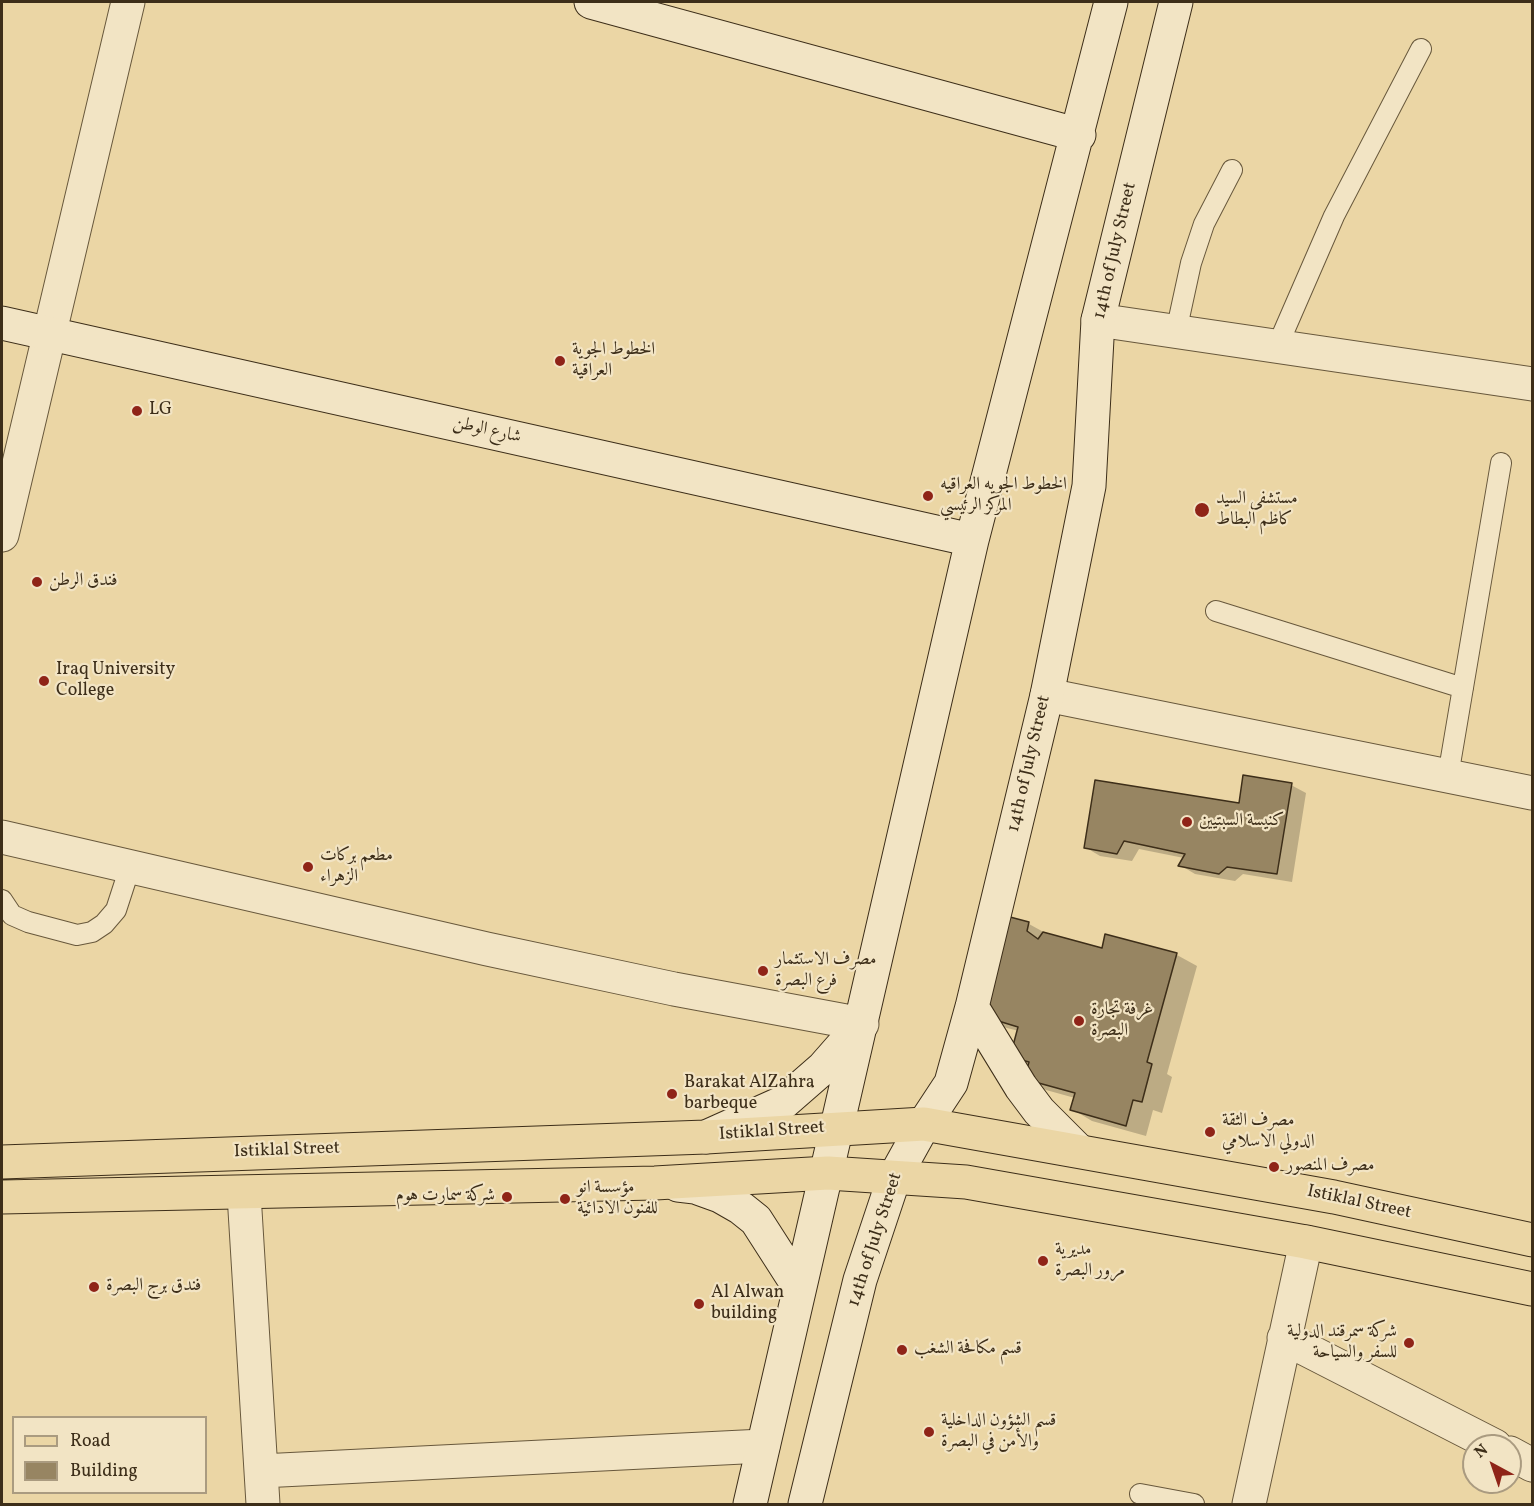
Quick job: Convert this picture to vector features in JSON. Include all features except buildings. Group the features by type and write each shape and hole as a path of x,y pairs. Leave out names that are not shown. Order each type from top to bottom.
{"main road":[{"path":"2,535 128,2"},
{"path":"591,2 1078,135"},
{"path":"750,1504 972,540 1111,2"},
{"name":"14th of July Street","path":"805,1504 860,1280 894,1178 924,1124 951,1083 972,1007 1047,695 1089,486 1098,320 1176,2"},
{"path":"1098,320 1533,384"},
{"name":"شارع الوطن","path":"2,323 972,540"},
{"path":"1047,695 1533,793"},
{"path":"2,837 569,967 862,1024"},
{"path":"972,1007 1021,1088 1039,1111 1078,1150"},
{"path":"706,1137 784,1102 823,1068 862,1024"},
{"name":"Istiklal Street","path":"2,1162 706,1137 924,1124 1334,1197 1533,1240"},
{"path":"2,1197 244,1194 655,1183 828,1173 966,1182 1306,1242 1533,1289"},
{"path":"655,1183 695,1187 720,1196 741,1208 756,1221 799,1287"},
{"path":"244,1194 263,1504"},
{"path":"1249,1504 1306,1242"},
{"path":"1284,1338 1472,1434"},
{"path":"261,1471 763,1446"}],"lane":[{"path":"1276,347 1334,216 1421,49"},
{"path":"1176,332 1191,263 1204,224 1232,170"},
{"path":"1448,776 1500,463"},
{"path":"1216,611 1463,688"},
{"path":"2,900 12,915 28,922 77,935 92,932 116,910 130,867"},
{"path":"1140,1494 1194,1504"}],"place":[{"name":"الخطوط الجوية العراقية","path":"560,361"},
{"name":"LG","path":"137,411"},
{"name":"الخطوط الجويه العراقيه المركز الرئيسي","path":"928,496"},
{"name":"مستشفى السيد كاظم البطاط","path":"1202,510"},
{"name":"فندق الرطن","path":"37,582"},
{"name":"Iraq University College","path":"44,681"},
{"name":"كنيسة السبتيين","path":"1187,822"},
{"name":"مطعم بركات الزهراء","path":"308,867"},
{"name":"مصرف الاستثمار فرع البصرة","path":"763,971"},
{"name":"غرفة تجارة البصرة","path":"1079,1021"},
{"name":"Barakat AlZahra barbeque","path":"672,1094"},
{"name":"مصرف الثقة الدولي الاسلامي","path":"1210,1132"},
{"name":"مصرف المنصور","path":"1274,1167"},
{"name":"شركة سمارت هوم","path":"507,1197"},
{"name":"مؤسسة انو للفنون الادائية","path":"565,1199"},
{"name":"مديرية مرور البصرة","path":"1043,1261"},
{"name":"فندق برج البصرة","path":"94,1287"},
{"name":"Al Alwan building","path":"699,1304"},
{"name":"شركة سمرقند الدولية للسفر والسياحة","path":"1409,1343"},
{"name":"قسم مكافحة الشغب","path":"902,1350"},
{"name":"قسم الشؤون الداخلية والأمن في البصرة","path":"929,1432"}]}
